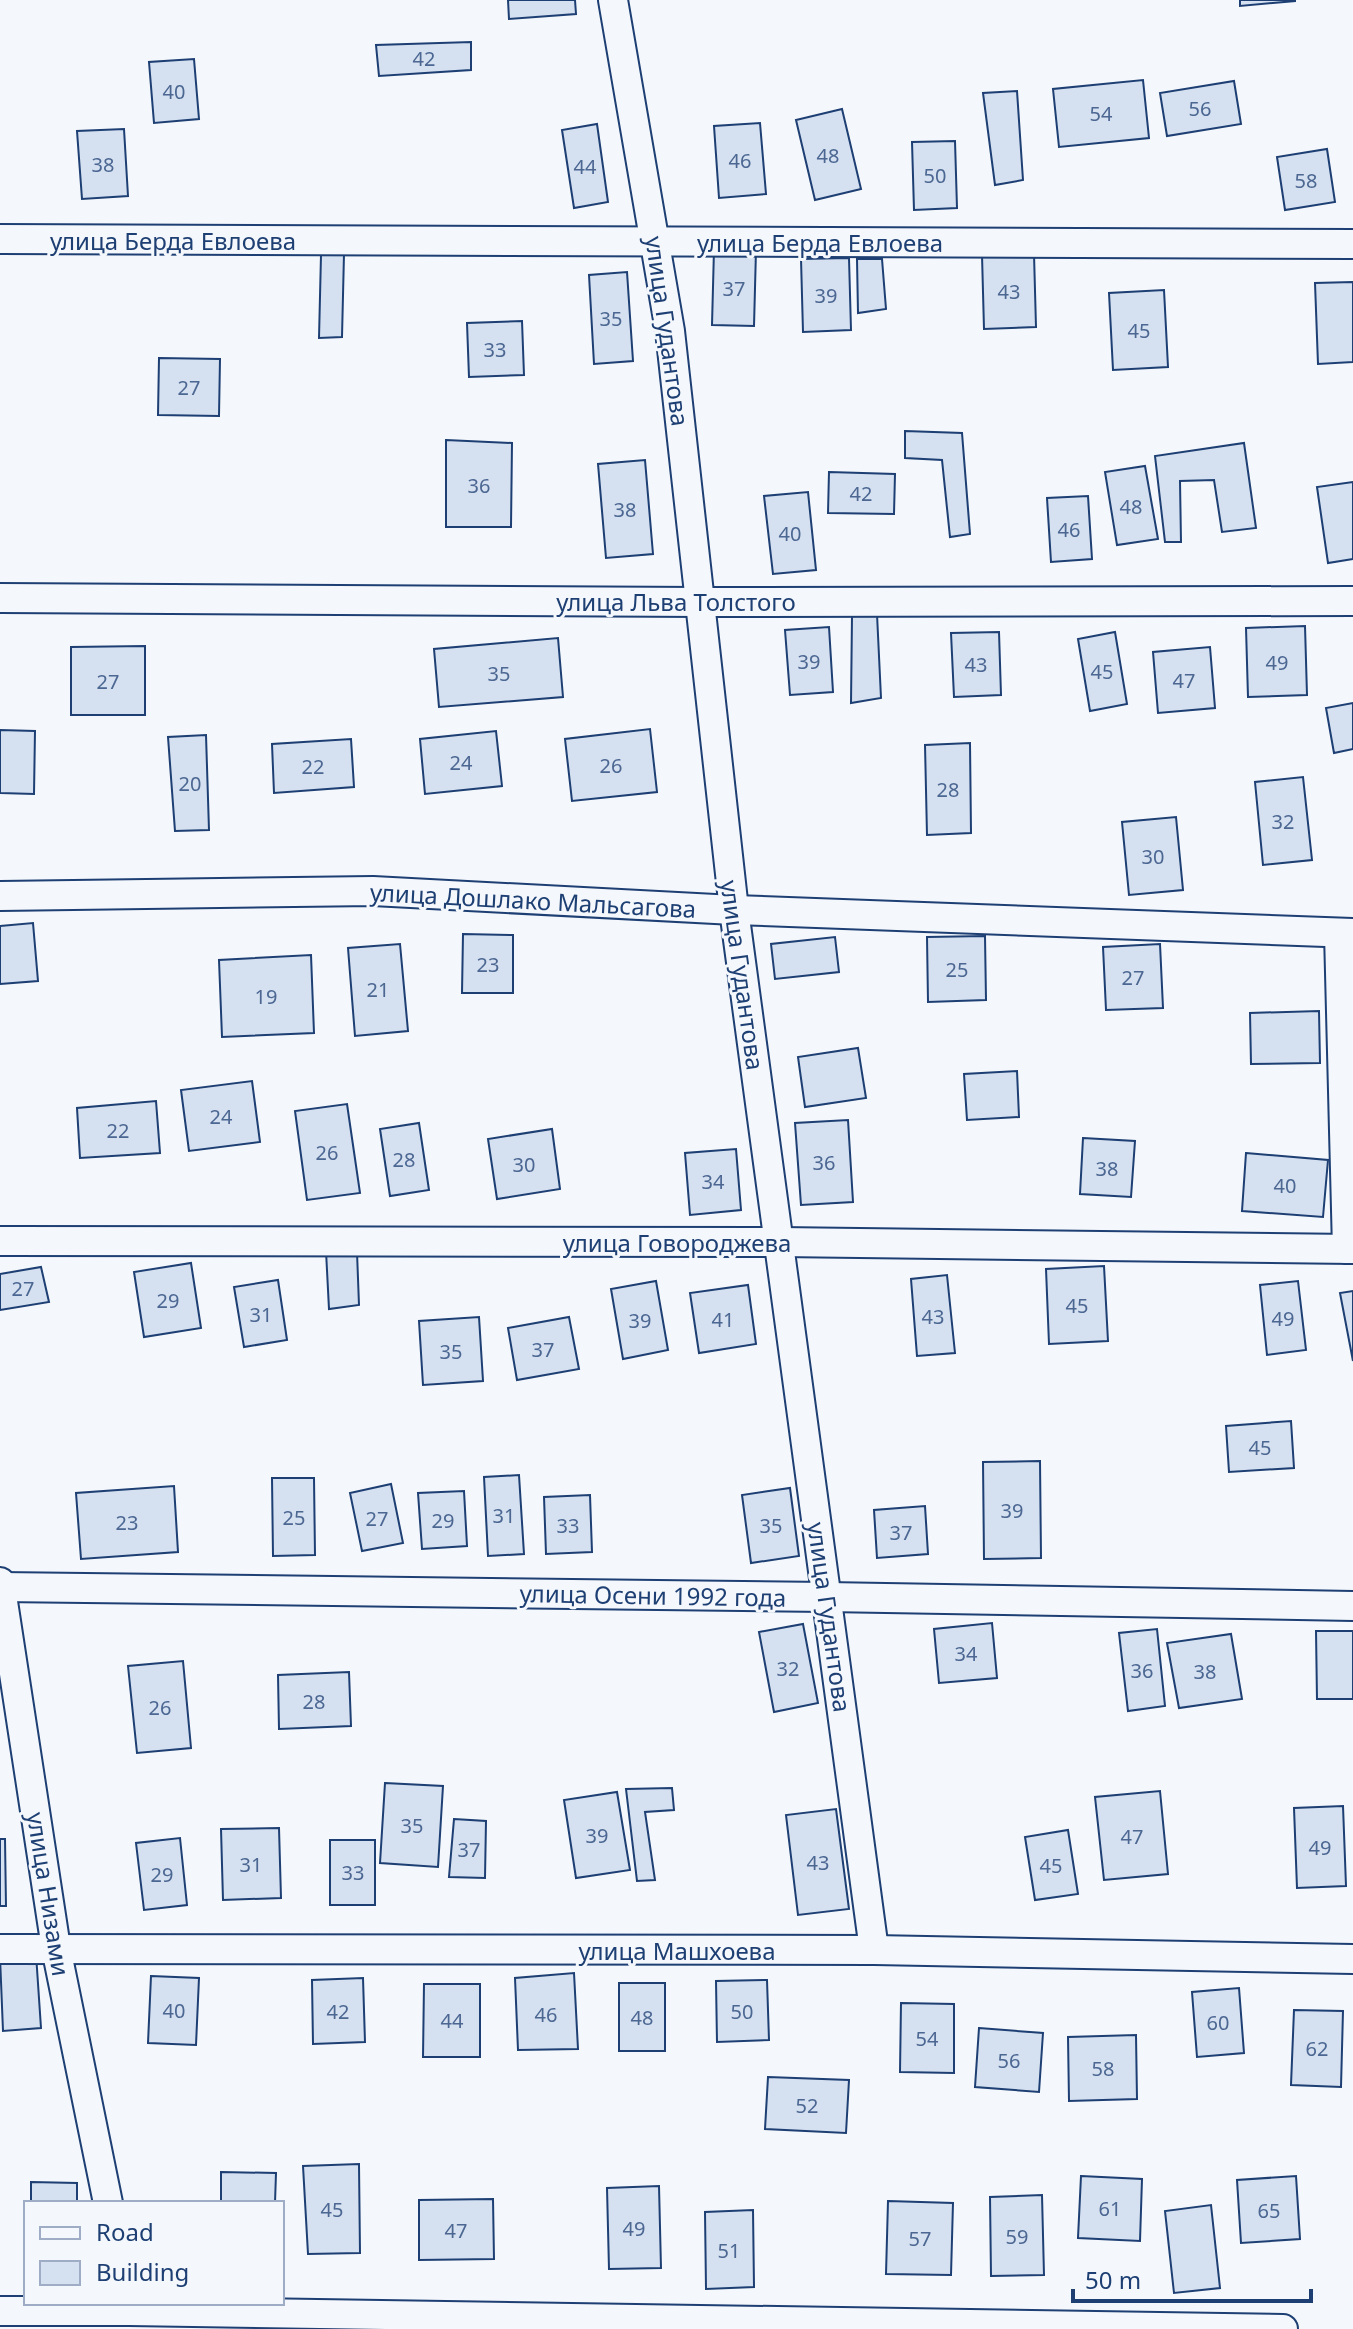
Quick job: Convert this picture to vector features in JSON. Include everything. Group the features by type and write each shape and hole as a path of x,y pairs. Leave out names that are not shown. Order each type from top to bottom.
{"street":[{"name":"улица Гудантова","path":"613,0 670,331 734,910 874,1950"},
{"name":"улица Берда Евлоева","path":"0,239 1353,244"},
{"name":"улица Льва Толстого","path":"0,598 701,602 1353,601"},
{"name":"улица Дошлако Мальсагова","path":"0,896 373,891 734,910 1346,933"},
{"path":"1346,933 1350,1249"},
{"name":"улица Говороджева","path":"0,1241 780,1242 1350,1249"},
{"name":"улица Осени 1992 года","path":"0,1586 1353,1606"},
{"name":"улица Низами","path":"0,1586 56,1948 108,2201"},
{"name":"улица Машхоева","path":"0,1949 874,1950 1353,1959"},
{"path":"0,2311 1283,2329"}],"building":[{"path":"508,0 575,0 576,14 509,19"},
{"path":"1240,0 1295,0 1295,1 1240,6"},
{"path":"471,42 471,70 379,76 376,45"},
{"path":"194,59 199,119 154,123 149,62"},
{"path":"1143,80 1149,138 1059,147 1053,89"},
{"path":"1234,81 1241,124 1167,136 1160,93"},
{"path":"1017,91 1023,180 995,185 983,93"},
{"path":"842,109 861,189 815,200 796,120"},
{"path":"760,123 766,194 719,198 714,126"},
{"path":"597,124 608,202 574,208 562,130"},
{"path":"124,129 128,196 82,199 77,131"},
{"path":"955,141 957,208 914,210 912,142"},
{"path":"1327,149 1335,202 1285,210 1277,157"},
{"path":"714,249 756,250 754,326 712,325"},
{"path":"344,254 342,337 319,338 321,255"},
{"path":"1034,254 1036,327 984,329 982,255"},
{"path":"849,258 851,330 803,332 801,259"},
{"path":"857,259 882,259 886,309 858,313"},
{"path":"627,272 633,361 594,364 589,275"},
{"path":"1353,282 1353,362 1318,364 1315,283"},
{"path":"1164,290 1168,367 1113,370 1109,293"},
{"path":"522,321 524,375 469,377 467,323"},
{"path":"159,358 220,359 219,416 158,415"},
{"path":"905,431 962,433 970,534 950,537 942,460 905,458"},
{"path":"446,440 512,443 511,527 446,527"},
{"path":"1244,443 1256,528 1222,532 1214,480 1180,481 1181,542 1165,542 1155,456"},
{"path":"645,460 653,554 606,558 598,464"},
{"path":"1145,466 1158,539 1117,545 1105,472"},
{"path":"829,472 895,474 894,514 828,513"},
{"path":"1353,482 1353,559 1328,563 1317,487"},
{"path":"808,492 816,570 773,574 764,496"},
{"path":"1088,496 1092,559 1051,562 1047,498"},
{"path":"877,614 881,698 851,703 852,616"},
{"path":"1305,626 1307,695 1248,697 1246,628"},
{"path":"829,627 833,692 790,695 785,630"},
{"path":"999,632 1001,695 954,697 951,633"},
{"path":"1115,632 1127,704 1090,711 1078,639"},
{"path":"558,638 563,697 439,707 434,649"},
{"path":"145,646 145,715 71,715 71,647"},
{"path":"1210,647 1215,708 1158,713 1153,652"},
{"path":"1353,703 1353,749 1334,753 1326,708"},
{"path":"650,729 657,792 572,801 565,739"},
{"path":"0,730 35,731 34,794 0,793"},
{"path":"496,731 502,786 425,794 420,739"},
{"path":"206,735 209,830 175,831 168,737"},
{"path":"351,739 354,787 274,793 272,744"},
{"path":"970,743 971,833 927,835 925,745"},
{"path":"1303,777 1312,860 1263,865 1255,782"},
{"path":"1176,817 1183,890 1129,895 1122,822"},
{"path":"33,923 38,981 0,984 0,926"},
{"path":"463,934 513,935 513,993 462,993"},
{"path":"985,936 986,1000 928,1002 927,937"},
{"path":"835,937 839,972 775,979 771,944"},
{"path":"400,944 408,1031 355,1036 348,948"},
{"path":"1160,944 1163,1008 1106,1010 1103,947"},
{"path":"311,955 314,1033 222,1037 219,960"},
{"path":"1319,1011 1320,1063 1251,1064 1250,1013"},
{"path":"858,1048 866,1098 805,1107 798,1057"},
{"path":"1017,1071 1019,1117 967,1120 964,1074"},
{"path":"252,1081 260,1142 189,1151 181,1090"},
{"path":"156,1101 160,1153 80,1158 77,1108"},
{"path":"347,1104 360,1193 307,1200 295,1111"},
{"path":"848,1120 853,1202 801,1205 795,1123"},
{"path":"419,1123 429,1190 390,1196 380,1129"},
{"path":"552,1129 560,1189 497,1199 488,1139"},
{"path":"1083,1138 1135,1141 1131,1197 1080,1194"},
{"path":"736,1149 741,1210 690,1215 685,1153"},
{"path":"1246,1153 1328,1160 1323,1217 1242,1211"},
{"path":"326,1251 357,1252 359,1305 329,1309"},
{"path":"191,1263 201,1328 144,1337 134,1272"},
{"path":"1104,1266 1108,1341 1049,1344 1046,1269"},
{"path":"41,1267 49,1302 0,1310 0,1274"},
{"path":"947,1275 955,1353 917,1356 911,1279"},
{"path":"278,1280 287,1340 244,1347 234,1287"},
{"path":"656,1281 668,1350 623,1359 611,1289"},
{"path":"1298,1281 1306,1350 1267,1355 1260,1285"},
{"path":"748,1285 756,1344 699,1353 690,1293"},
{"path":"1353,1291 1353,1361 1340,1293"},
{"path":"479,1317 483,1381 423,1385 419,1321"},
{"path":"569,1317 579,1369 517,1380 508,1328"},
{"path":"1291,1421 1294,1468 1229,1472 1226,1426"},
{"path":"1040,1461 1041,1558 984,1559 983,1462"},
{"path":"519,1475 524,1554 488,1556 484,1477"},
{"path":"272,1478 314,1478 315,1555 273,1556"},
{"path":"391,1484 403,1543 362,1551 350,1493"},
{"path":"174,1486 178,1552 81,1559 76,1493"},
{"path":"790,1488 799,1556 751,1563 742,1495"},
{"path":"464,1491 467,1546 422,1549 418,1493"},
{"path":"590,1495 592,1552 546,1554 544,1497"},
{"path":"925,1506 928,1554 877,1558 874,1510"},
{"path":"992,1623 997,1678 939,1683 934,1629"},
{"path":"803,1624 818,1703 774,1712 759,1632"},
{"path":"1157,1629 1165,1706 1128,1711 1119,1633"},
{"path":"1316,1631 1353,1631 1353,1699 1317,1699"},
{"path":"1231,1634 1242,1699 1179,1708 1167,1643"},
{"path":"183,1661 191,1748 137,1753 128,1666"},
{"path":"349,1672 351,1726 279,1729 278,1675"},
{"path":"385,1783 443,1786 438,1867 380,1863"},
{"path":"672,1788 674,1810 645,1812 655,1880 637,1881 626,1789"},
{"path":"1160,1791 1168,1874 1104,1880 1095,1797"},
{"path":"617,1792 630,1870 576,1878 564,1800"},
{"path":"1343,1806 1346,1886 1297,1888 1294,1808"},
{"path":"836,1809 849,1909 798,1915 786,1815"},
{"path":"454,1819 486,1821 485,1878 449,1877"},
{"path":"279,1828 281,1898 223,1900 221,1829"},
{"path":"1068,1830 1078,1894 1035,1900 1025,1837"},
{"path":"180,1838 187,1905 144,1910 136,1843"},
{"path":"0,1839 5,1839 6,1906 0,1906"},
{"path":"330,1840 375,1840 375,1905 330,1905"},
{"path":"36,1954 41,2028 3,2031 0,1957"},
{"path":"574,1973 578,2049 518,2050 515,1978"},
{"path":"151,1976 199,1978 196,2045 148,2043"},
{"path":"363,1978 365,2042 313,2044 312,1980"},
{"path":"767,1980 769,2040 717,2042 716,1981"},
{"path":"619,1983 665,1983 665,2051 619,2051"},
{"path":"424,1984 480,1984 480,2057 423,2057"},
{"path":"1239,1988 1244,2053 1197,2057 1192,1992"},
{"path":"901,2003 954,2004 954,2073 900,2072"},
{"path":"1294,2010 1343,2011 1341,2087 1291,2085"},
{"path":"979,2028 1043,2033 1039,2092 975,2087"},
{"path":"1136,2035 1137,2099 1069,2101 1068,2037"},
{"path":"768,2077 849,2080 846,2133 765,2129"},
{"path":"359,2164 360,2253 308,2254 303,2166"},
{"path":"221,2172 276,2173 275,2201 221,2201"},
{"path":"1081,2176 1142,2179 1140,2241 1078,2238"},
{"path":"1296,2176 1300,2239 1241,2243 1237,2180"},
{"path":"31,2182 77,2183 77,2201 31,2201"},
{"path":"659,2186 661,2268 609,2269 607,2188"},
{"path":"1042,2195 1044,2275 991,2276 990,2197"},
{"path":"493,2199 494,2259 419,2260 419,2200"},
{"path":"888,2201 953,2203 951,2275 886,2274"},
{"path":"1211,2205 1220,2288 1174,2293 1165,2211"},
{"path":"753,2210 754,2287 706,2289 705,2212"}]}
